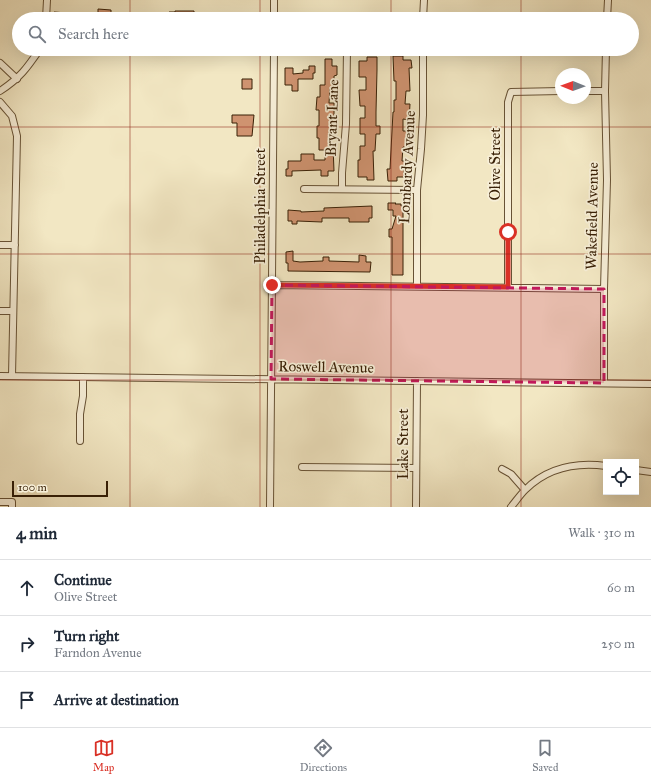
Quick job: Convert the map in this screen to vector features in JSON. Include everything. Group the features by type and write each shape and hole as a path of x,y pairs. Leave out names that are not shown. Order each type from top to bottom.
{"street":[{"path":"46,12 47,0"},
{"path":"274,0 274,12"},
{"path":"424,0 424,12"},
{"path":"607,12 608,0"},
{"path":"0,91 17,79 35,56"},
{"name":"Philadelphia Street","path":"270,507 274,56"},
{"name":"Bryant Lane","path":"342,189 346,124 347,56"},
{"name":"Lombardy Avenue","path":"417,286 417,190 423,115 423,56"},
{"name":"Wakefield Avenue","path":"604,383 604,289 607,180 606,56"},
{"path":"0,63 17,79"},
{"name":"Olive Street","path":"508,287 508,102 511,92 555,91"},
{"path":"591,91 605,91"},
{"path":"0,102 12,116 17,136 12,376"},
{"path":"304,189 417,190"},
{"path":"0,245 15,245"},
{"path":"272,285 604,289"},
{"path":"0,311 13,311"},
{"name":"Roswell Avenue","path":"0,376 651,384"},
{"path":"80,440 80,414 83,377"},
{"name":"Lake Street","path":"416,507 417,381"},
{"path":"511,507 525,490 541,477 555,470 582,464 603,466"},
{"path":"302,467 416,468"},
{"path":"502,470 511,474 525,490"},
{"path":"639,470 651,472"},
{"path":"0,502 12,505"}],"highlighted area":[{"path":"272,285 604,289 604,383 271,379"}],"building":[{"path":"98,9 111,10 111,12 98,12"},
{"path":"175,11 194,11 194,12"},
{"path":"393,56 403,56 403,60 411,60 412,68 409,68 410,91 406,91 405,104 410,104 409,120 403,119 403,131 410,131 410,138 409,147 403,147 402,161 406,161 404,177 397,177 397,181 388,181 387,169 390,169 394,100 396,100 396,81 394,81"},
{"path":"367,57 377,57 376,126 380,126 380,134 376,134 375,151 373,151 374,180 367,180 367,177 358,177 360,146 365,146 365,134 360,134 360,118 365,118 365,106 360,106 359,90 366,90 366,77 359,77 359,61 367,61"},
{"path":"325,59 332,59 332,66 337,66 337,75 334,76 334,89 330,89 329,103 334,103 334,132 329,132 329,146 333,146 334,171 328,171 328,176 321,176 321,170 292,171 292,176 286,176 288,161 301,161 301,154 314,154 314,160 325,160 325,150 319,150 317,126 319,126 319,110 316,110 317,97 320,97 320,85 325,85"},
{"path":"309,66 315,66 313,79 298,79 298,91 292,91 292,85 285,85 285,68 293,68 293,74 303,73 303,70 309,70"},
{"path":"242,79 252,79 252,89 242,89"},
{"path":"232,115 254,115 252,136 237,136 237,123 232,123"},
{"path":"388,203 401,204 401,206 403,206 403,275 392,275 392,237 389,237 389,229 392,229 396,216 393,216 393,210 388,210"},
{"path":"372,206 372,218 369,218 369,222 349,222 349,218 322,218 322,222 297,221 297,224 292,224 292,221 288,221 288,210 301,212 324,211 324,208"},
{"path":"293,251 293,261 300,262 323,261 323,257 329,257 329,261 359,262 359,255 366,256 366,262 371,262 370,272 288,271 286,252"}],"route":[{"path":"272,285 508,287 508,232"}]}
